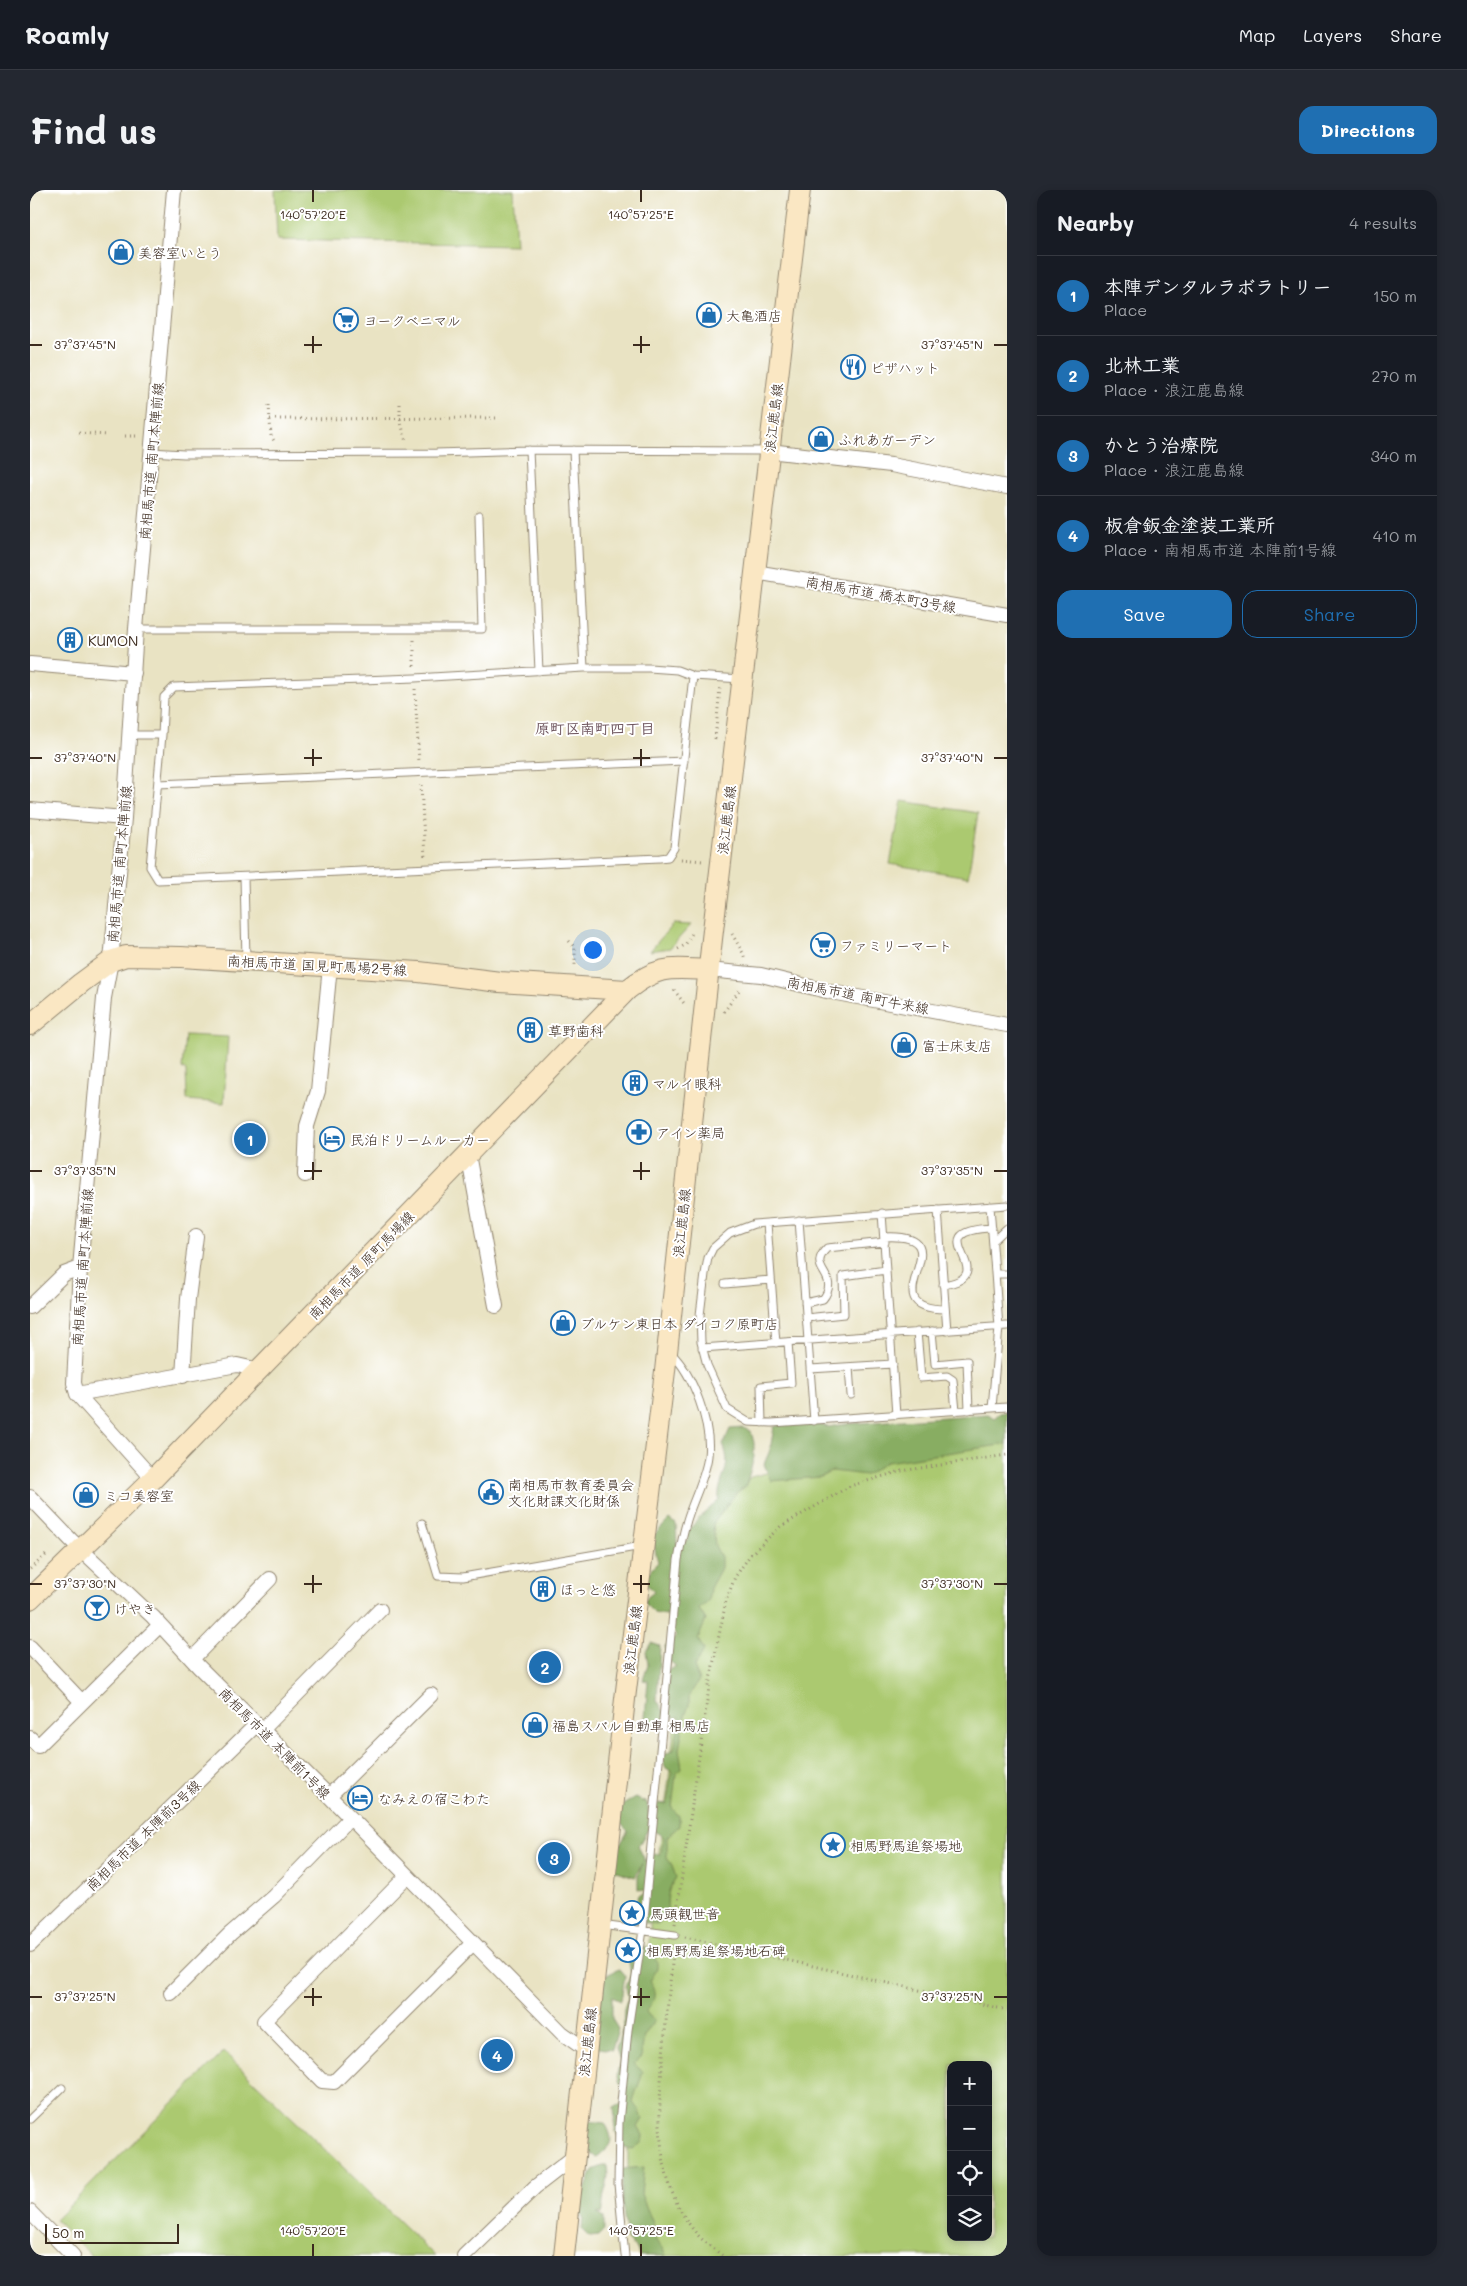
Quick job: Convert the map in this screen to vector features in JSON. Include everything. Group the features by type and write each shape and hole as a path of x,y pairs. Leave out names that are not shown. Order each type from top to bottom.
{"main road":[{"name":"浪江鹿島線","path":"564,2256 586,2050 668,1349 708,970 800,190"},
{"name":"南相馬市道 国見町馬場2号線","path":"30,1025 111,961 126,956 246,961 419,972 500,982 627,990"},
{"name":"南相馬市道 原町馬場線","path":"30,1599 82,1550 260,1370 627,990 642,978 656,971 672,968 708,970"}],"street":[{"name":"南相馬市道 南町本陣前線","path":"77,1394 74,1383 80,1268 104,998 111,961 124,818 136,629 174,190"},
{"path":"769,451 891,465 1007,488"},
{"name":"南相馬市道 橋本町3号線","path":"755,572 1007,615"},
{"path":"30,664 134,673"},
{"path":"30,810 124,818"},
{"path":"305,1175 307,1126 318,1091 330,966"},
{"name":"南相馬市道 南町牛来線","path":"708,970 761,975 837,993 1007,1025"},
{"path":"468,1154 496,1306"},
{"path":"183,1376 188,1299 196,1236"},
{"path":"30,1307 64,1274 80,1268"},
{"path":"77,1394 237,1365 260,1370"},
{"path":"77,1394 153,1479"},
{"name":"南相馬市道 本陣前1号線","path":"30,1497 160,1625 562,2033 586,2050"},
{"path":"192,1659 270,1579"},
{"name":"南相馬市道 本陣前3号線","path":"30,1946 380,1610"},
{"path":"30,1738 38,1746 160,1625"},
{"path":"30,1647 82,1702"},
{"path":"329,1796 430,1695"},
{"path":"171,1993 230,1934 274,1896 350,1818"},
{"path":"407,1876 264,2021 322,2081 334,2082 473,1943"},
{"path":"464,2256 535,2187 575,2156"},
{"path":"30,2212 73,2256"}],"lane":[{"path":"529,450 539,671"},
{"path":"151,452 184,454 406,453 529,450 769,451"},
{"path":"573,450 584,668"},
{"path":"136,629 482,629 479,515"},
{"path":"693,676 674,848 668,857 158,880 150,867 164,697 174,688 584,668 649,668 677,670 693,676 742,678"},
{"path":"130,735 162,735"},
{"path":"158,784 684,761"},
{"path":"244,877 246,961"},
{"path":"1007,1205 754,1224 730,1233 713,1248 708,1258 700,1315 702,1348 707,1365 727,1409 748,1422 814,1421 1007,1407"},
{"path":"990,1206 995,1274 1003,1327 992,1408"},
{"path":"938,1210 947,1330"},
{"path":"882,1213 896,1415"},
{"path":"799,1220 814,1421"},
{"path":"767,1223 776,1343"},
{"path":"943,1285 955,1284 967,1278 970,1263 960,1245 960,1238 964,1233 970,1229 992,1228"},
{"path":"993,1241 1007,1228"},
{"path":"805,1303 823,1299 830,1289 820,1266 822,1253 827,1248 900,1236 911,1238 917,1243 921,1251 921,1260 912,1282 914,1296 926,1307 945,1308"},
{"path":"806,1318 844,1314 843,1276 886,1270"},
{"path":"995,1274 1007,1274"},
{"path":"725,1284 771,1280"},
{"path":"702,1348 1003,1327"},
{"path":"932,1331 935,1364 967,1362 968,1410"},
{"path":"917,1332 921,1378 947,1376 953,1380 956,1411"},
{"path":"762,1423 761,1386 791,1383 788,1342"},
{"path":"625,2256 618,2184 619,2123 628,2030 642,1930 678,1560 682,1536 708,1456 704,1419 698,1397 683,1367 668,1349"},
{"path":"810,1369 893,1364"},
{"path":"849,1366 851,1395"},
{"path":"422,1523 438,1576 463,1577 644,1545"},
{"path":"601,1925 675,1935"},
{"path":"30,2119 62,2088"}],"path":[{"path":"400,404 400,418 406,444"},
{"path":"269,405 271,436 278,447"},
{"path":"270,419 498,418"},
{"path":"78,433 107,435"},
{"path":"125,436 142,436"},
{"path":"413,630 414,670"},
{"path":"415,686 420,765"},
{"path":"421,779 425,860"},
{"path":"668,857 703,862"},
{"path":"569,941 575,948 575,988"},
{"path":"723,2256 692,2228 676,2201 666,2174 660,2137 660,2097 675,1935 710,1680 726,1601 735,1577 751,1554 780,1527 850,1486 901,1471 1007,1455"},
{"path":"675,1935 1007,2010"}],"green space":[{"path":"275,190 513,190 516,245 277,240"},
{"path":"902,801 978,813 968,877 890,864"},
{"path":"673,924 691,925 670,948 650,951"},
{"path":"185,1035 228,1037 224,1103 187,1100 186,1071 182,1068"},
{"path":"1007,1412 1007,1444 886,1462 866,1475 832,1471 821,1477 771,1481 764,1464 770,1450 774,1427 795,1418 828,1427 846,1424 988,1414 994,1418 1000,1413"},
{"path":"743,1428 751,1431 754,1443 754,1457 746,1486 736,1493 713,1524 715,1546 721,1557 721,1568 710,1588 708,1602 699,1609 706,1620 698,1639 704,1650 694,1667 699,1680 689,1696 689,1705 679,1749 682,1769 676,1773 672,1808 679,1816 679,1826 667,1837 667,1858 672,1865 676,1878 668,1895 668,1915 659,1924 637,1922 634,1908 639,1895 650,1892 638,1889 638,1876 642,1863 635,1877 613,1870 618,1848 628,1831 618,1821 621,1806 635,1798 647,1803 649,1814 658,1803 667,1804 672,1772 665,1767 663,1759 665,1754 674,1750 680,1717 672,1717 668,1712 663,1673 676,1666 665,1658 665,1646 676,1637 666,1613 665,1615 654,1613 646,1605 645,1599 654,1592 645,1582 648,1573 658,1562 652,1537 670,1519 676,1524 677,1545 689,1540 685,1536 688,1531 719,1499 720,1486 727,1461 723,1445 730,1429","holes":["649,1828 664,1837 661,1854 655,1854 643,1861 644,1858 638,1846"]},
{"name":"相馬野馬追祭場地","path":"1007,1431 1007,2256 650,2256 628,2181 628,2103 637,2005 649,1944 651,1912 669,1778 678,1689 703,1526 724,1498 751,1477 839,1454"},
{"path":"651,1643 660,1646 657,1700 666,1715 666,1723 654,1725 645,1718 648,1681 643,1680 648,1665 646,1651"},
{"path":"646,1946 657,1963 656,1970 650,1981 654,1990 654,1997 646,2012 654,2021 644,2036 641,2057 634,2064 643,2072 633,2103 639,2109 643,2119 638,2127 643,2135 642,2142 633,2150 624,2148 616,2132 614,2108 625,2102 627,2087 620,2083 617,2074 620,2060 616,2049 623,2027 624,2009 628,1998 626,1987 631,1974 628,1957 633,1950"},
{"path":"619,1969 625,1976 621,2001 612,1997 612,2019 618,2029 612,2050 593,2047 599,1979"},
{"path":"224,2052 435,2256 92,2256 55,2220"},
{"path":"587,2121 605,2123 610,2134 609,2146 597,2157 583,2149"},
{"path":"607,2166 607,2181 603,2212 602,2214 597,2213 604,2218 604,2230 598,2236 589,2237 582,2230 583,2218 578,2207 593,2170"},
{"path":"644,2167 641,2194 654,2226 656,2241 666,2256 639,2256 637,2249 627,2240 622,2201 622,2169"}],"place":[{"name":"美容室いとう","path":"121,252"},
{"name":"大亀酒店","path":"709,315"},
{"name":"ヨークベニマル","path":"346,320"},
{"name":"ピザハット","path":"853,367"},
{"name":"ふれあガーデン","path":"821,439"},
{"name":"KUMON","path":"70,640"},
{"name":"ファミリーマート","path":"823,945"},
{"name":"草野歯科","path":"530,1030"},
{"name":"富士床支店","path":"904,1045"},
{"name":"マルイ眼科","path":"635,1083"},
{"name":"アイン薬局","path":"639,1132"},
{"name":"本陣デンタルラボラトリー","path":"250,1139"},
{"name":"民泊ドリームルーカー","path":"332,1139"},
{"name":"ブルケン東日本 ダイコク原町店","path":"563,1323"},
{"name":"南相馬市教育委員会 文化財課文化財係","path":"491,1492"},
{"name":"ミコ美容室","path":"86,1495"},
{"name":"ほっと悠","path":"543,1589"},
{"name":"けやき","path":"97,1608"},
{"name":"北林工業","path":"545,1667"},
{"name":"福島スバル自動車 相馬店","path":"535,1725"},
{"name":"なみえの宿こわた","path":"360,1798"},
{"name":"相馬野馬追祭場地","path":"833,1845"},
{"name":"かとう治療院","path":"554,1858"},
{"name":"馬頭観世音","path":"632,1913"},
{"name":"相馬野馬追祭場地石碑","path":"628,1950"},
{"name":"板倉鈑金塗装工業所","path":"497,2055"}],"district":[{"name":"原町区南町四丁目","path":"595,728"}]}
